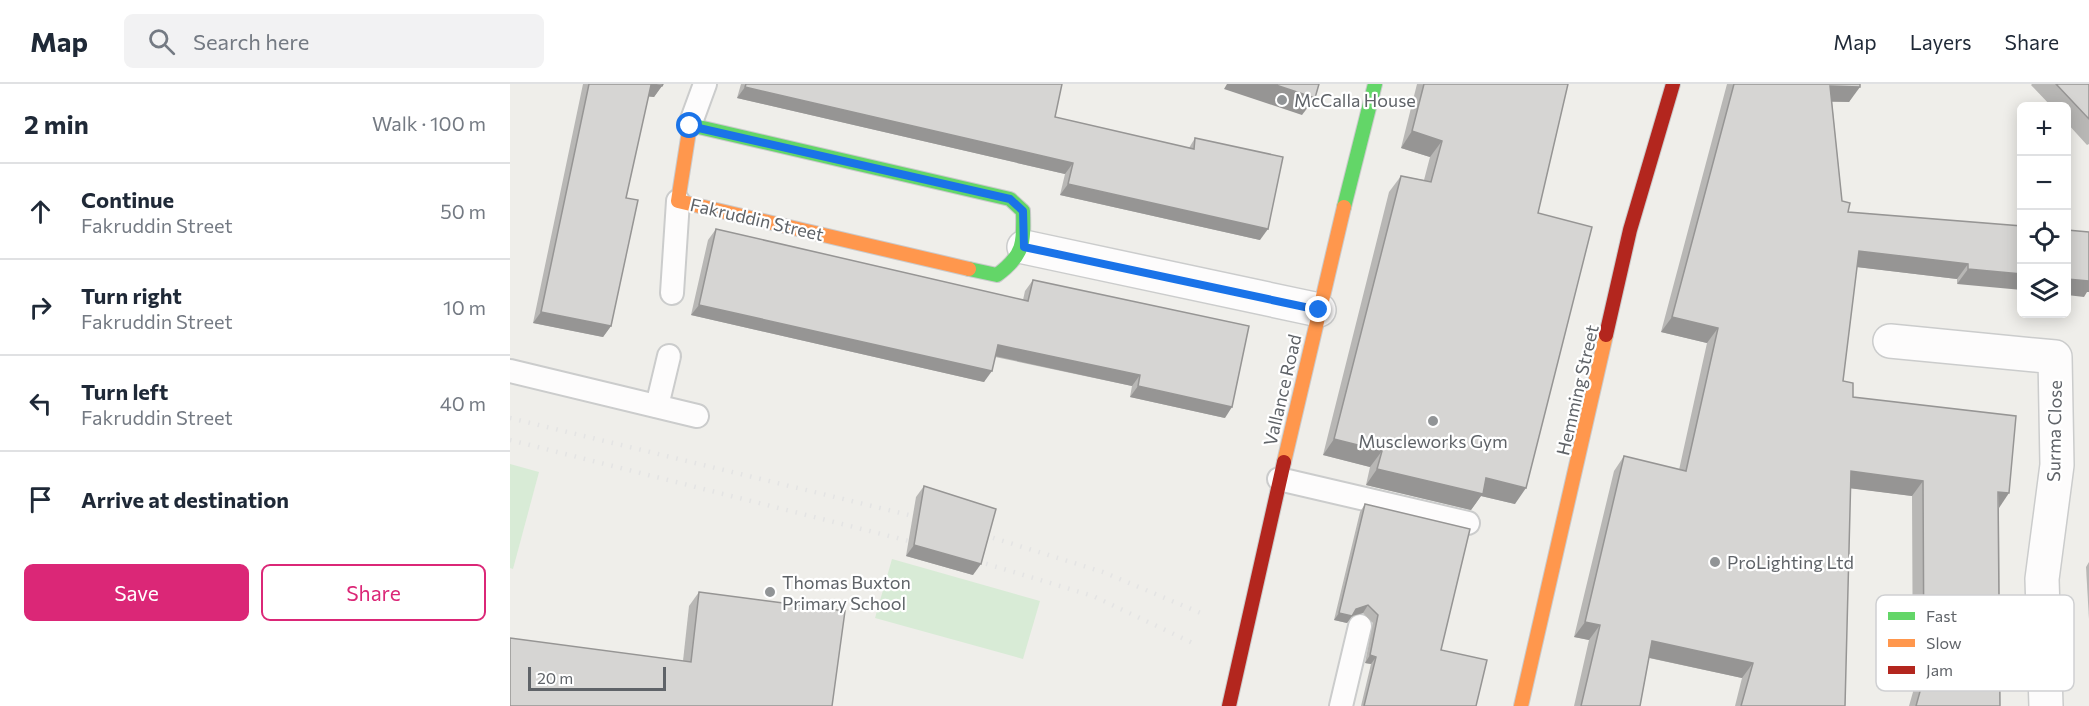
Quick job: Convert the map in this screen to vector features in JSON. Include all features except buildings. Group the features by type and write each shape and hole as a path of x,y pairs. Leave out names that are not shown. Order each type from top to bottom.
{"street":[{"name":"Vallance Road","path":"1228,706 1319,310 1375,84"},
{"name":"Hemming Street","path":"1521,706 1630,230 1673,84"},
{"name":"Fakruddin Street","path":"690,126 678,201 997,275 1009,267 1024,247"},
{"path":"690,126 1010,199 1023,211 1024,247 1319,310"},
{"name":"Surma Close","path":"1890,341 2055,357 2057,465 2042,579 2043,595"},
{"name":"Surma Close","path":"2046,691 2046,706"}],"lane":[{"path":"690,126 705,84"},
{"path":"672,293 678,201"},
{"path":"657,406 669,356"},
{"path":"510,371 697,416"},
{"path":"1280,479 1387,514 1468,523"},
{"path":"1341,706 1360,626"}],"green space":[{"path":"510,464 539,472 513,569 510,568"},
{"path":"892,559 1040,601 1023,659 875,618"}],"railway":[{"path":"510,418 913,516"},
{"path":"510,440 909,541"},
{"path":"984,535 1103,572 1203,614"},
{"path":"977,561 1093,596 1197,645"}],"traffic: fast":[{"path":"1344,207 1375,84"},
{"path":"690,125 1010,199 1023,211 1022,240 1013,261 997,275 969,269"}],"traffic: slow":[{"path":"690,125 678,201 969,269"},
{"path":"1284,462 1344,207"},
{"path":"1521,706 1606,335"}],"traffic: jam":[{"path":"1606,335 1630,230 1673,84"},
{"path":"1229,706 1284,462"}],"place":[{"name":"McCalla House","path":"1282,100"},
{"name":"Muscleworks Gym","path":"1433,421"},
{"name":"ProLighting Ltd","path":"1715,562"},
{"name":"Thomas Buxton Primary School","path":"770,592"}],"route":[{"path":"690,126 1010,199 1023,211 1024,247 1319,310"}]}
